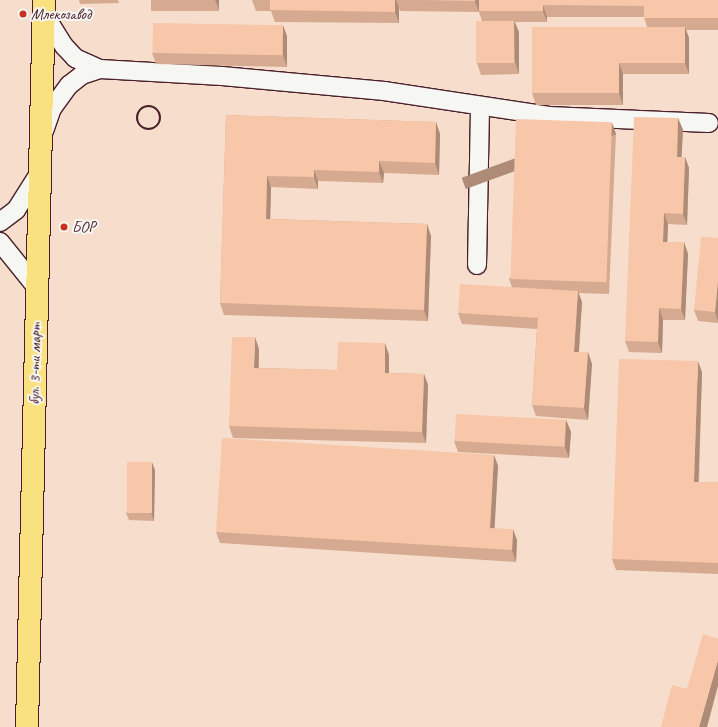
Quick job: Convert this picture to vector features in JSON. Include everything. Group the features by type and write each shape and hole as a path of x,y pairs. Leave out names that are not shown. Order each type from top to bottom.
{"main road":[{"name":"бул. 3-ти март","path":"27,727 44,7"}],"street":[{"path":"44,7 64,46 75,58 100,69 222,76 384,91 480,108 549,116 709,123"},
{"path":"41,141 52,108 69,84 82,75 100,69"},
{"path":"477,265 480,108"},
{"path":"0,222 16,210 40,172"},
{"path":"0,242 13,255 37,288"}],"path":[{"path":"149,106 158,110 160,121 155,128 143,129 138,124 137,115 141,108 149,106"}],"shaded area":[{"path":"0,0 718,0 718,727 0,727"}],"building":[{"path":"270,0 395,0 395,12 270,10"},
{"path":"422,0 475,0 475,1"},
{"path":"479,0 718,0 718,18 644,18 644,6 543,5 543,11 479,11"},
{"path":"476,21 514,21 514,63 476,63"},
{"path":"153,23 283,25 282,55 152,53"},
{"path":"532,27 685,27 685,63 619,63 619,93 532,93"},
{"path":"226,115 436,122 435,163 379,161 379,172 314,170 314,177 267,176 266,219 427,224 424,310 220,303"},
{"path":"634,117 678,118 677,157 685,157 683,214 664,213 663,242 684,242 681,309 659,308 658,342 625,341"},
{"path":"516,119 612,122 606,282 510,279"},
{"path":"701,237 718,238 718,281 715,312 694,310"},
{"path":"460,284 578,291 574,352 588,352 584,408 532,405 538,318 458,313"},
{"path":"232,337 255,337 254,368 337,370 338,342 385,343 385,373 424,374 422,432 229,426"},
{"path":"619,359 698,361 694,482 718,482 718,563 612,559"},
{"path":"456,414 566,420 564,447 455,441"},
{"path":"222,438 494,455 490,528 513,529 512,550 216,532"},
{"path":"127,462 152,462 152,513 127,513"},
{"path":"703,634 718,639 718,660 699,727 661,727 672,685 687,689"}],"place":[{"name":"Млекозавод","path":"23,14"},
{"name":"БОР","path":"64,227"}]}
